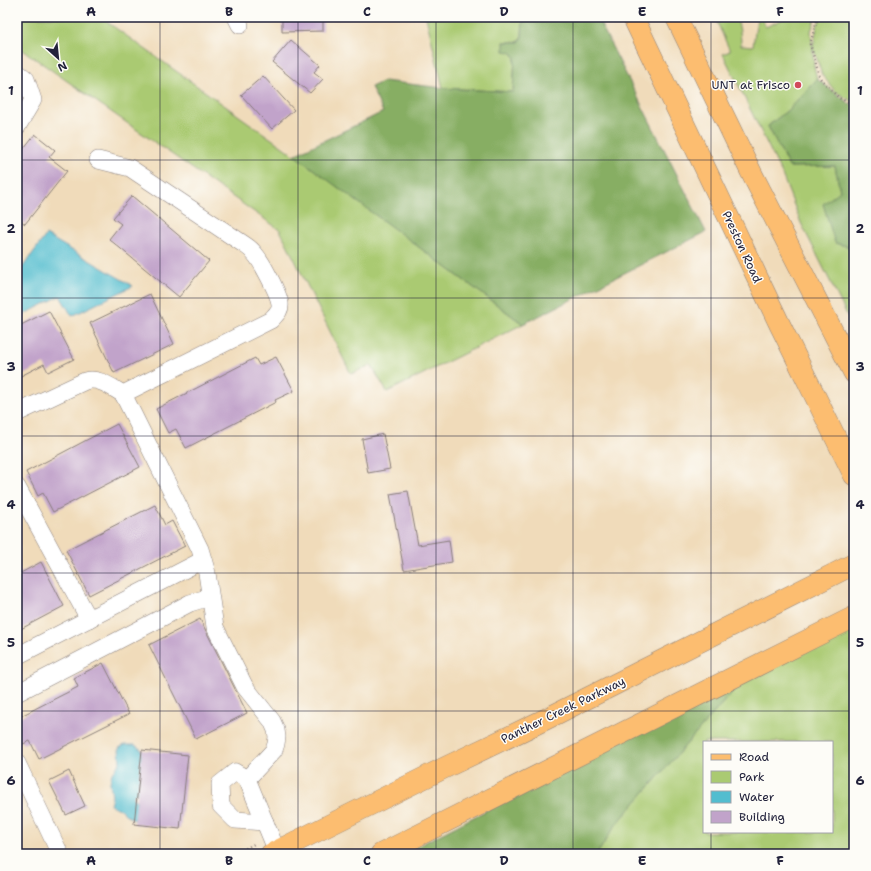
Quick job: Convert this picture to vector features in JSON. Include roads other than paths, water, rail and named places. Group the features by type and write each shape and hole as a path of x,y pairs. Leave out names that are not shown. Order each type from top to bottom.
{"main road":[{"name":"Preston Road","path":"634,17 780,325 854,475"},
{"path":"676,17 752,174 854,374"},
{"name":"Panther Creek Parkway","path":"275,853 854,564"},
{"path":"381,854 850,622"}],"street":[{"path":"17,72 26,79 33,100 17,127"},
{"path":"98,160 130,168 245,245 260,261 277,294 280,304 279,311 271,320 123,394"},
{"path":"17,413 89,380 104,383 123,394 200,549 207,573 215,627 245,687 272,721 276,730 277,737 274,750 247,779"},
{"path":"17,487 89,619"},
{"path":"17,656 203,560"},
{"path":"17,693 190,603 210,597"},
{"path":"17,763 60,854"},
{"path":"265,822 235,820 221,806 220,784 235,772 247,779 265,822 275,853"}],"water":[{"path":"46,235 133,286 72,316 60,296 17,318 17,275"},
{"path":"125,745 135,745 142,750 143,788 133,796 137,802 139,822 126,815 120,809 110,805 112,797 110,782 112,773 120,763 119,748"}],"place":[{"name":"UNT at Frisco","path":"798,85"}]}
